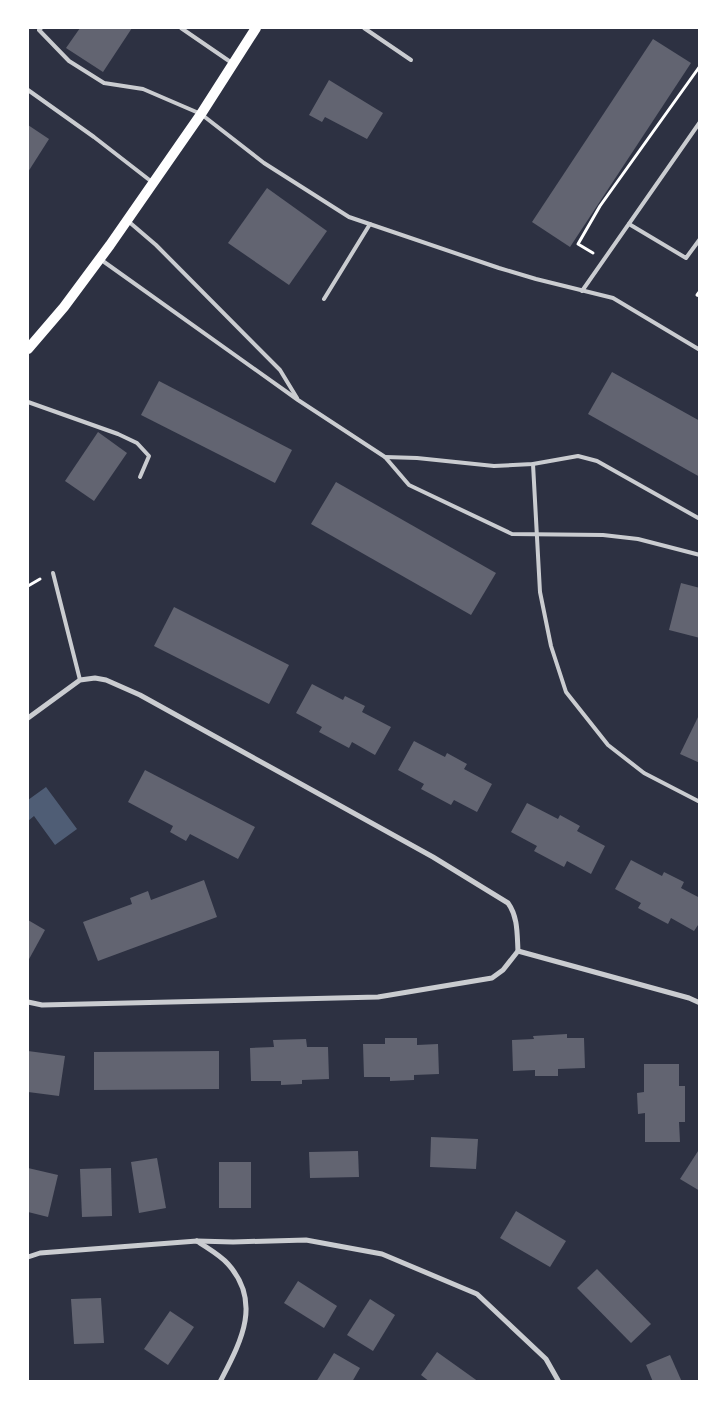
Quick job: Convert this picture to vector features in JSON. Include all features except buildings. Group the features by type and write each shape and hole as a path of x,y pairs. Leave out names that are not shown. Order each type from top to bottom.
{"main road":[{"path":"28,349 64,307 127,221 201,114 256,28"}],"street":[{"path":"28,718 80,680 95,678 106,680 140,694 432,856 508,902 517,920 518,951 503,970 492,978 378,997 42,1005 28,1002"},
{"path":"518,951 700,1002"},
{"path":"28,1257 40,1253 197,1241 306,1240 382,1254 477,1294 546,1359 559,1382"},
{"path":"197,1241 227,1263 240,1280 246,1298 245,1327 237,1349 220,1382"}],"lane":[{"path":"41,28 39,30 69,61 104,83 143,89 201,114 264,164 349,217 498,268 613,298 700,350"},
{"path":"180,28 232,63"},
{"path":"364,28 411,60"},
{"path":"28,90 94,137 152,183"},
{"path":"582,291 700,122"},
{"path":"127,221 156,245 280,370 298,400"},
{"path":"324,299 370,224"},
{"path":"628,224 686,258 700,239"},
{"path":"100,259 298,400 386,457 409,485 512,534 603,535 638,539 700,555"},
{"path":"28,402 118,434 136,443 148,456 140,477"},
{"path":"386,457 417,458 494,466 533,464 578,456 597,461 700,519"},
{"path":"533,464 540,592 550,646 566,692 608,745 644,773 700,802"},
{"path":"53,573 80,680"}],"path":[{"path":"605,259 578,244 600,206 700,66"},
{"path":"700,292 697,295 700,296"}],"water":[{"path":"46,787 77,829 55,845 34,816 28,821 28,800"}]}
